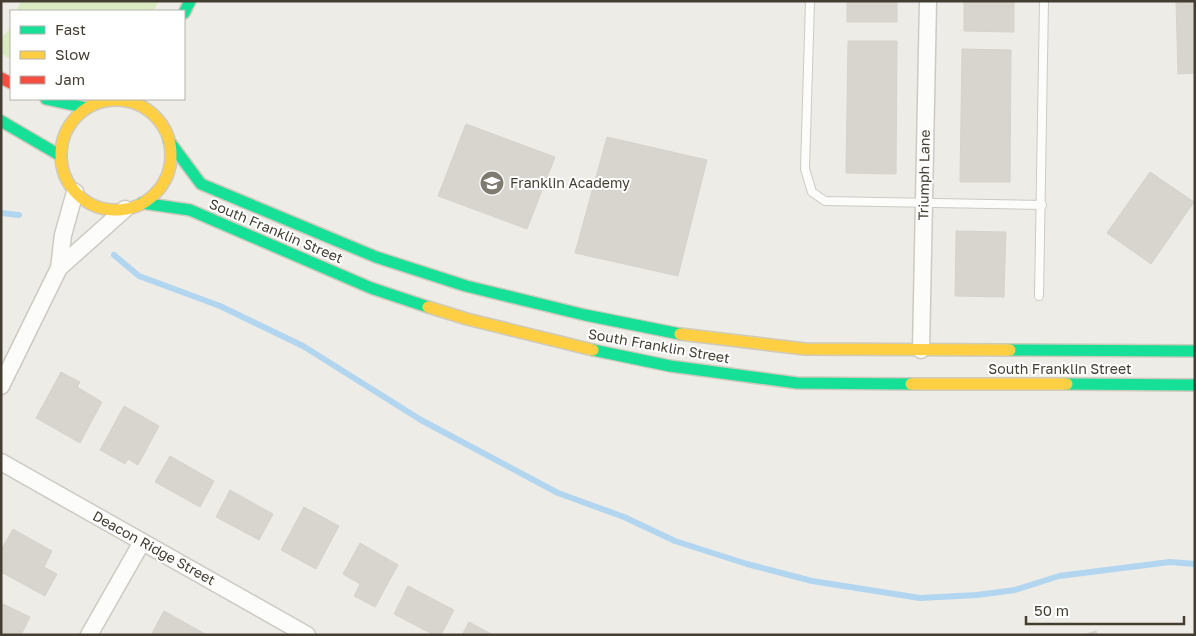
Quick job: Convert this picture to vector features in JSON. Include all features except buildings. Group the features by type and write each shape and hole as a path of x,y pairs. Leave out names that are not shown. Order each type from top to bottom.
{"street":[{"name":"Triumph Lane","path":"921,350 928,1"},
{"path":"51,100 88,108"},
{"path":"113,100 88,108 73,120 64,137 61,156 65,175 75,192 89,204 107,210 125,209 142,203 156,192 166,177 170,159 169,141 162,125 150,112 136,103 122,100"},
{"path":"162,108 162,125"},
{"path":"1,121 61,156"},
{"name":"South Franklin Street","path":"169,141 201,184 376,257 466,286 669,333 805,348 1195,351"},
{"path":"1,386 59,268 63,235 75,192"},
{"name":"South Franklin Street","path":"142,203 190,210 371,288 467,319 586,349 670,366 797,382 1195,385"},
{"path":"59,268 125,209"},
{"name":"Deacon Ridge Street","path":"1,462 273,614 307,635"},
{"path":"90,635 142,542"}],"lane":[{"path":"810,1 805,169 812,192 825,201 1042,205"},
{"path":"1039,296 1044,1"}],"green space":[{"path":"21,1 159,1 154,10 16,10"},
{"path":"10,25 10,59 1,53 1,39"}],"waterway":[{"path":"1,213 19,215"},
{"path":"114,255 139,276 220,306 303,346 421,420 558,493 624,517 675,541 747,564 812,581 920,598 977,595 1015,590 1059,576 1170,562 1195,564"}],"traffic: fast":[{"path":"185,11 190,1"},
{"path":"51,100 87,108"},
{"path":"1,121 61,156"},
{"path":"169,141 201,184 376,257 466,286 585,315 680,334"},
{"path":"142,203 190,210 371,288 428,307"},
{"path":"593,350 670,366 797,383 911,384"},
{"path":"1010,350 1195,351"},
{"path":"1067,384 1195,385"}],"traffic: slow":[{"path":"116,100 137,105 155,116 166,134 171,155 166,176 155,194 137,205 116,210 95,205 77,194 66,176 61,155 66,134 77,116 95,105 116,100"},
{"path":"428,307 467,319 593,350"},
{"path":"680,334 805,349 1010,350"},
{"path":"911,384 1067,384"}],"traffic: jam":[{"path":"1,78 10,82"}],"place":[{"name":"Franklin Academy","path":"492,183"}]}
